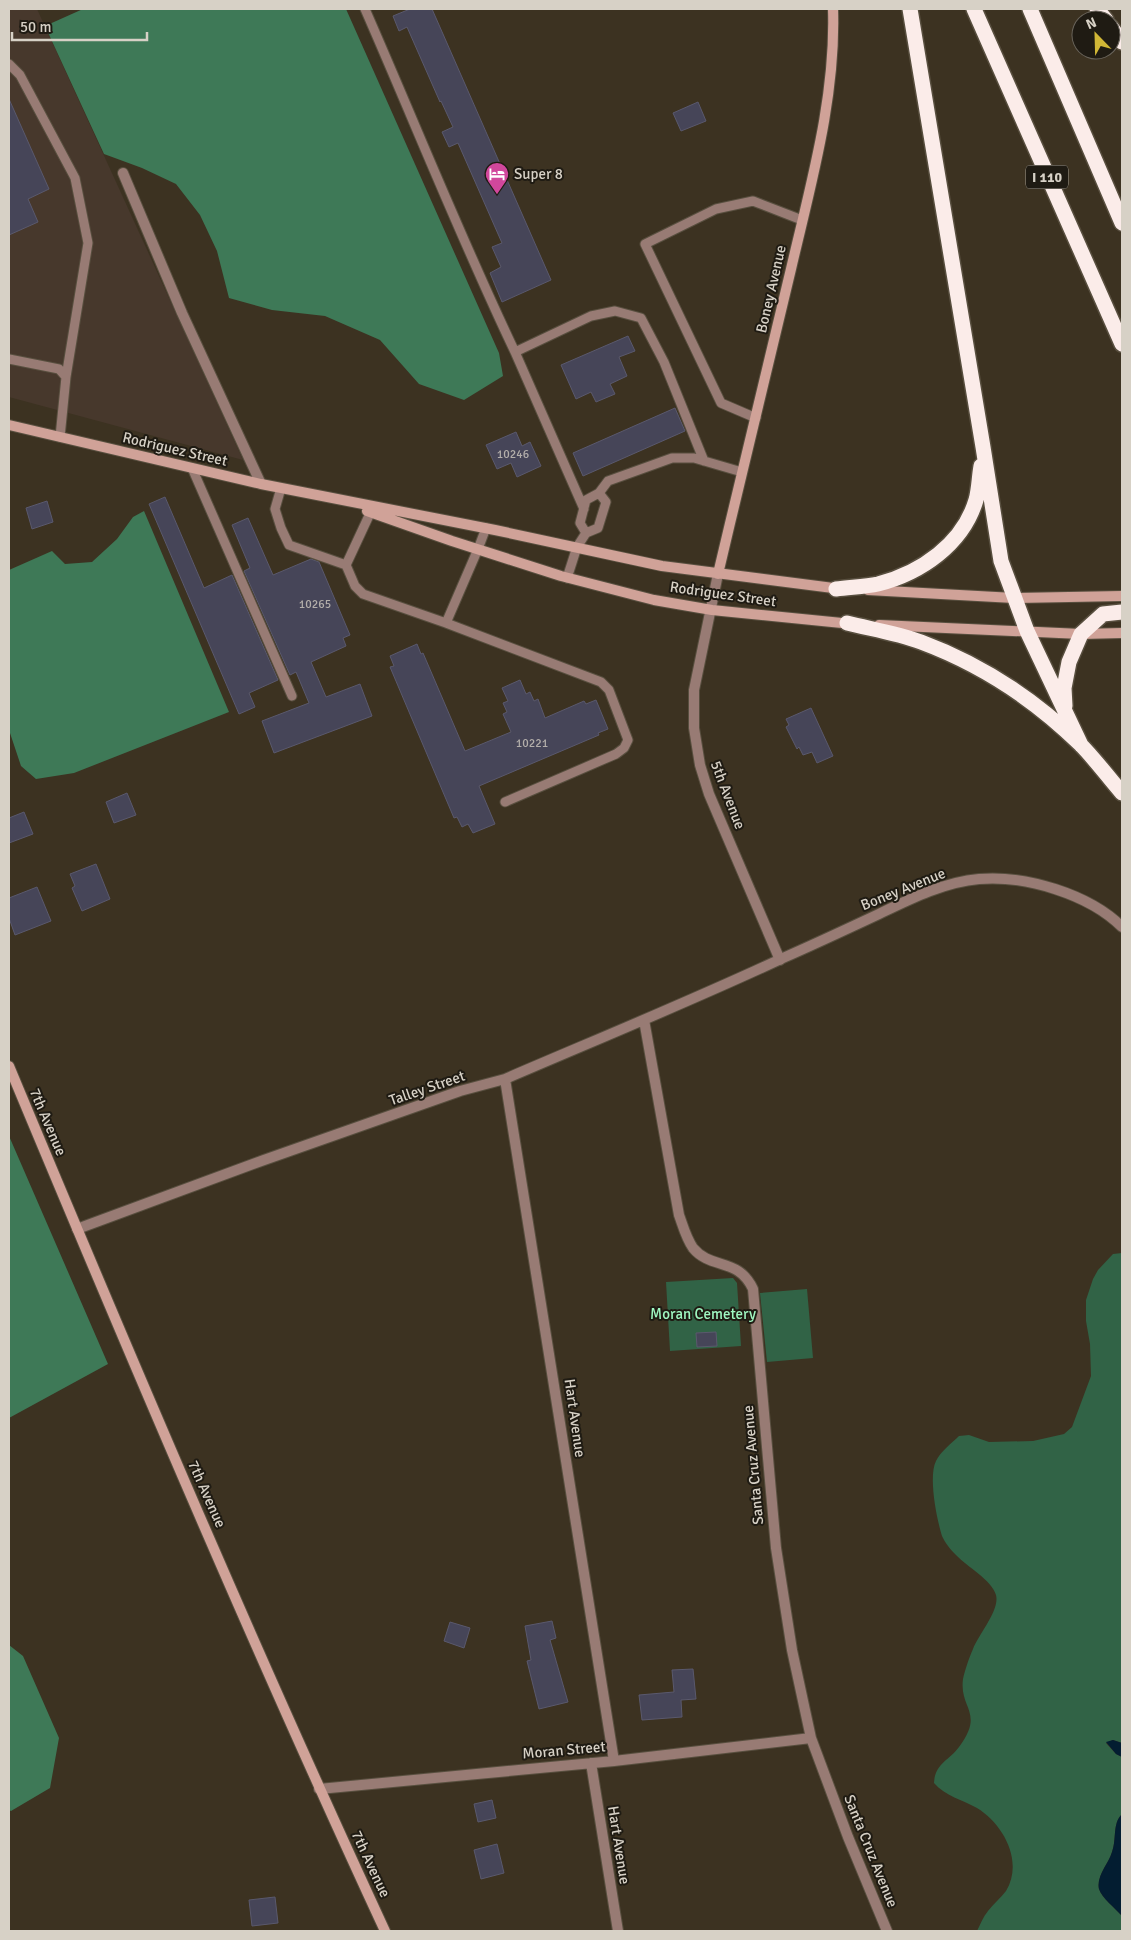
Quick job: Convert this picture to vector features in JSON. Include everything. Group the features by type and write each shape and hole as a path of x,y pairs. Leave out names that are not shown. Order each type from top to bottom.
{"highway":[{"path":"910,9 983,447 1000,561 1027,631 1081,745"},
{"name":"I 110","path":"974,9 1122,344"},
{"path":"1030,9 1122,223"},
{"path":"836,589 877,584 913,572 936,557 955,538 970,517 977,498 983,447"},
{"path":"1065,709 1064,688 1069,662 1082,634 1102,614 1122,612"},
{"path":"847,624 919,642 970,664 1021,693 1081,745 1122,793"}],"main road":[{"name":"Boney Avenue","path":"718,574 756,418 827,105 833,60 834,9"},
{"name":"Rodriguez Street","path":"9,425 372,509 486,528 662,566 836,589 1014,598 1122,596"},
{"name":"Rodriguez Street","path":"372,509 478,550 567,578 654,600 712,610 847,624 1082,634 1122,633"},
{"name":"7th Avenue","path":"9,1066 77,1229 319,1789 385,1931"}],"street":[{"path":"122,173 182,313 261,484"},
{"name":"5th Avenue","path":"718,574 694,690 694,728 700,765 709,794 780,960"},
{"name":"Boney Avenue","path":"780,960 909,900 946,886 979,879 1044,885 1111,915 1122,926"},
{"name":"Talley Street","path":"77,1229 264,1160 460,1091 505,1079 780,960"},
{"name":"Santa Cruz Avenue","path":"644,1020 679,1215 685,1233 694,1248 708,1259 740,1271 748,1278 754,1289 776,1548 792,1650 810,1738 887,1931"},
{"name":"Hart Avenue","path":"505,1079 614,1761"},
{"name":"Moran Street","path":"319,1789 614,1761 810,1738"},
{"name":"Hart Avenue","path":"590,1763 618,1931"}],"lane":[{"path":"365,9 445,193 477,272 515,352 584,509"},
{"path":"9,64 20,76 75,178 88,243 66,377 60,437"},
{"path":"756,418 721,403 645,244 716,209 753,202 802,220"},
{"path":"515,352 591,316 615,310 640,318 664,362 704,461"},
{"path":"9,358 59,368 66,377"},
{"path":"586,532 580,523 586,500 599,493 608,481 672,458 694,458 742,472"},
{"path":"192,468 292,696"},
{"path":"281,488 275,509 289,545 346,565 355,586 363,594 446,623 601,682 609,690 628,740 624,748 616,754 505,802"},
{"path":"567,578 576,547 586,532 598,528 606,502 599,493"},
{"path":"346,565 372,509"},
{"path":"446,623 486,528"}],"shaded area":[{"path":"9,9 37,9 243,460 9,397"}],"green space":[{"path":"83,9 346,9 499,353 503,376 464,400 419,384 380,340 325,316 272,310 229,298 217,251 200,215 176,184 142,168 104,154 45,26"},
{"path":"144,511 229,712 74,773 36,779 21,766 9,730 9,570 52,551 65,564 92,562 117,539 133,517"},
{"path":"9,1136 108,1364 9,1418"},
{"path":"1122,1253 1122,1743 1113,1740 1106,1743 1116,1754 1122,1757 1122,1814 1117,1822 1112,1852 1099,1879 1099,1889 1122,1916 1122,1931 977,1931 986,1913 1006,1891 1013,1868 1012,1856 1002,1833 986,1815 977,1808 943,1791 934,1783 937,1771 959,1747 970,1726 971,1718 964,1697 963,1679 973,1649 995,1608 996,1595 994,1589 960,1559 943,1539 934,1498 934,1468 940,1454 959,1436 969,1435 989,1442 1033,1441 1064,1434 1072,1427 1091,1376 1086,1300 1098,1270 1113,1254"},
{"name":"Moran Cemetery","path":"733,1278 737,1283 741,1346 670,1351 666,1282"},
{"path":"807,1289 813,1358 767,1362 760,1293"},
{"path":"9,1645 23,1656 59,1738 50,1788 11,1811 9,1810"}],"water":[{"path":"1113,1740 1122,1743 1122,1757 1116,1754 1106,1742"},
{"path":"1122,1814 1122,1916 1103,1896 1099,1889 1099,1879 1112,1852 1117,1822"}],"building":[{"name":"Super 8","path":"410,9 432,9 551,280 502,302 490,273 501,267 492,247 502,243 458,143 449,147 442,132 453,127 407,27 399,31 393,16"},
{"path":"9,99 49,189 28,199 38,222 9,235"},
{"path":"698,102 706,121 681,131 673,113"},
{"path":"628,336 635,351 619,357 627,376 610,384 615,394 596,402 591,392 576,399 561,365"},
{"path":"675,408 685,431 583,476 573,453"},
{"path":"516,432 522,446 530,442 541,466 517,477 511,463 497,469 486,445"},
{"path":"165,497 204,588 232,575 278,680 249,693 255,707 239,714 149,504"},
{"path":"47,501 53,522 32,529 26,508"},
{"path":"248,518 273,575 311,559 319,562 350,635 343,638 346,646 311,662 326,697 360,684 372,716 274,753 262,721 309,703 296,672 290,675 244,571 250,568 232,525"},
{"path":"417,644 421,654 423,653 465,751 511,732 503,714 507,712 503,703 508,701 502,688 520,680 526,694 530,692 534,701 538,699 545,718 584,701 586,704 596,700 608,729 598,733 599,735 479,786 495,824 473,833 468,824 462,827 457,817 454,818 390,667 394,666 390,656"},
{"path":"811,708 833,756 817,763 812,752 803,755 799,747 797,749 786,727 789,725 786,719"},
{"path":"127,793 136,815 114,823 106,802"},
{"path":"24,812 33,834 9,843 9,818"},
{"path":"96,864 110,899 82,911 72,888 75,886 70,874"},
{"path":"37,887 51,921 15,935 9,918 9,898"},
{"path":"716,1332 717,1346 697,1347 696,1333"},
{"path":"552,1621 556,1638 550,1640 568,1702 539,1709 527,1661 531,1660 525,1626"},
{"path":"450,1622 470,1628 464,1648 444,1641"},
{"path":"693,1669 696,1699 681,1700 682,1717 642,1720 639,1695 674,1692 672,1670"},
{"path":"492,1800 496,1818 478,1822 474,1804"},
{"path":"497,1844 504,1873 481,1879 474,1850"},
{"path":"275,1897 278,1923 252,1926 249,1900"}],"place":[{"name":"Super 8","path":"497,195"}]}
